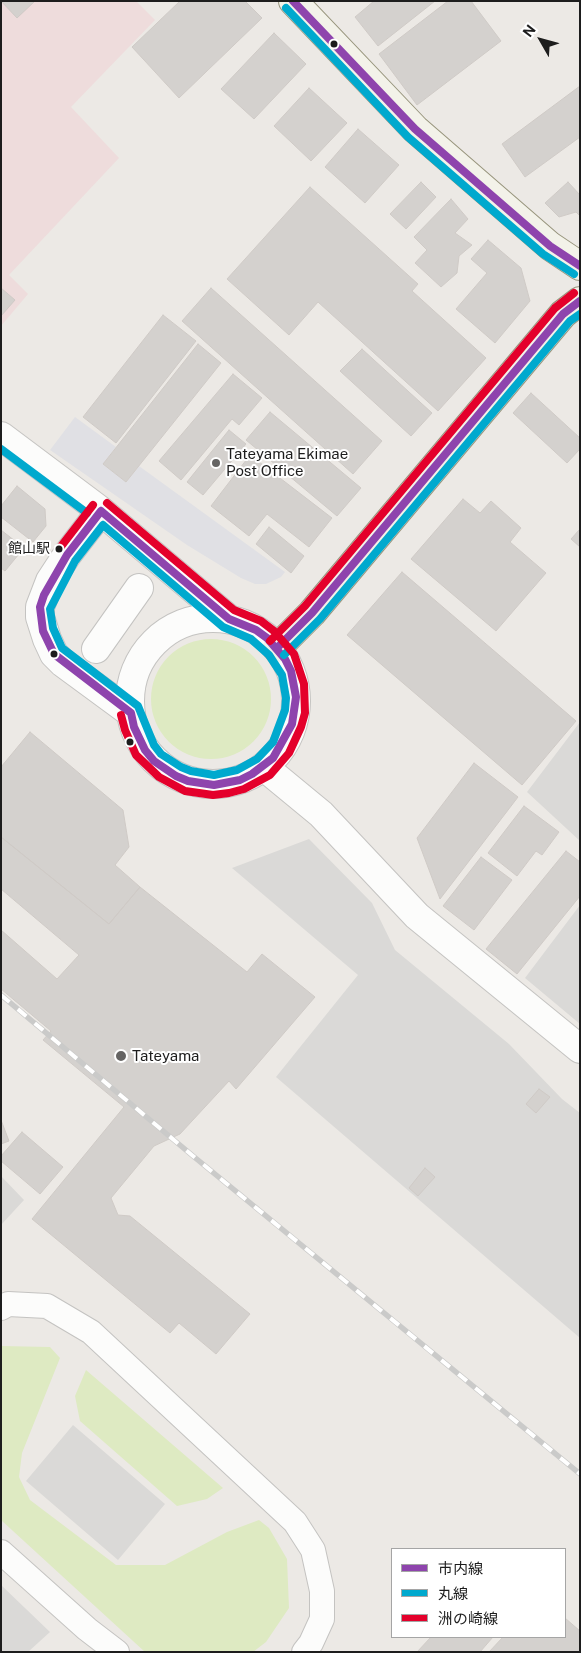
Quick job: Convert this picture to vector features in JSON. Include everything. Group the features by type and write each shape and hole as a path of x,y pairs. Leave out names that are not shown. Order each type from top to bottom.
{"main road":[{"path":"293,1 415,129 550,246 580,266"},
{"path":"277,648 312,613 563,314 580,302"}],"street":[{"path":"1,436 101,511 229,619 256,630 277,648 291,671 296,697 295,711 285,742 264,767 240,780 214,785 188,781 176,776 154,761 146,750 136,733 131,714 131,685 136,671 156,642 173,629 186,622 214,618 229,619"},
{"path":"101,511 67,555 50,581 40,607 40,618 47,640 54,654 62,663 131,714"},
{"path":"96,649 139,588"},
{"path":"264,767 321,814 417,916 580,1049"}],"lane":[{"path":"1,1308 8,1304 48,1306 91,1332 295,1522 313,1550 322,1591 322,1619 311,1643 304,1652"},
{"path":"1,1552 87,1629 117,1652"}],"shaded area":[{"path":"1,1 136,1 155,20 71,107 119,158 9,275 28,294 1,326"},
{"path":"75,417 116,447 103,464 126,482 139,466 285,572 281,577 266,584 255,584 241,578 187,545 50,450"},
{"path":"580,722 580,841 527,792"},
{"path":"309,839 372,903 395,950 509,1044 562,1099 580,1113 580,1338 276,1077 358,975 232,868"},
{"path":"580,905 580,1024 525,978"},
{"path":"1,1176 24,1200 1,1225"},
{"path":"73,1425 165,1504 118,1560 26,1481"},
{"path":"1,1585 50,1632 28,1652 1,1652"}],"green space":[{"path":"211,639 223,640 234,644 244,649 253,657 261,666 266,676 270,687 270,711 266,722 261,732 253,741 244,749 234,754 223,758 211,759 199,758 188,754 178,749 169,741 161,732 156,722 152,711 151,699 152,687 156,676 161,666 169,657 178,649 188,644 199,640"},
{"path":"1,1346 50,1347 60,1358 22,1453 19,1477 30,1500 116,1565 165,1565 227,1532 259,1520 269,1528 287,1559 289,1608 266,1642 253,1652 145,1652 1,1520"},
{"path":"86,1370 223,1488 207,1499 177,1506 80,1421 75,1396"}],"building":[{"path":"1,1 35,1 17,18"},
{"path":"180,1 245,1 262,18 179,98 132,47"},
{"path":"374,1 435,1 378,46 355,17"},
{"path":"448,1 471,1 501,41 417,105 379,54"},
{"path":"274,33 306,64 254,119 221,89"},
{"path":"580,86 580,137 525,177 502,144"},
{"path":"309,88 347,123 311,161 274,126"},
{"path":"358,129 399,165 365,203 325,167"},
{"path":"421,182 436,197 406,229 390,214"},
{"path":"568,182 580,195 580,216 576,212 559,217 545,203"},
{"path":"310,187 418,284 412,291 486,358 438,411 318,302 289,335 227,279"},
{"path":"451,199 468,219 455,233 472,245 459,256 457,273 441,287 415,263 427,250 414,237"},
{"path":"488,240 521,268 530,301 495,343 456,309 487,273 471,259"},
{"path":"1,288 15,300 1,316"},
{"path":"211,288 382,441 353,474 182,321"},
{"path":"163,315 196,341 116,443 83,417"},
{"path":"198,344 221,363 126,482 103,464"},
{"path":"362,349 432,413 411,436 340,371"},
{"path":"233,374 262,398 239,425 232,419 181,480 159,461"},
{"path":"531,393 580,438 580,449 567,463 513,413"},
{"path":"270,412 361,488 337,516 246,440"},
{"path":"229,430 246,444 203,495 187,482"},
{"path":"250,455 332,518 309,547 267,514 249,536 211,506"},
{"path":"17,486 45,509 46,526 33,542 1,517 1,506"},
{"path":"463,499 480,513 491,501 521,528 510,542 546,573 496,631 411,559"},
{"path":"269,527 304,556 291,573 256,544"},
{"path":"580,529 580,547 571,539"},
{"path":"1,530 24,548 5,571 1,568"},
{"path":"402,572 576,721 522,785 347,635"},
{"path":"30,732 123,810 129,847 115,865 140,887 109,924 1,837 1,767"},
{"path":"474,763 518,797 440,899 417,838"},
{"path":"524,806 559,832 542,855 536,851 517,876 488,853"},
{"path":"1,837 109,924 140,887 247,972 262,954 315,997 236,1089 229,1081 180,1134 154,1146 111,1198 118,1215 130,1216 250,1314 216,1354 179,1323 170,1333 32,1219 124,1107 43,1040 51,1031 1,989 1,930 57,979 79,955 1,889"},
{"path":"566,851 580,862 580,896 517,974 486,949"},
{"path":"481,857 512,880 474,930 443,906"},
{"path":"539,1089 550,1097 536,1113 526,1104"},
{"path":"1,1120 9,1141 1,1144"},
{"path":"22,1132 63,1167 40,1194 1,1161 1,1156"},
{"path":"425,1168 435,1177 418,1196 409,1188"},
{"path":"566,1619 580,1631 580,1652 489,1652 502,1638 566,1638"},
{"path":"430,1638 492,1638 480,1652 417,1652"}],"railway":[{"path":"1,995 193,1156 580,1474"}],"transit line":[{"name":"市内線","path":"293,1 415,129 550,246 580,266"},
{"name":"丸線","path":"286,8 408,137 543,254 574,274"},
{"name":"洲の崎線","path":"270,641 305,606 555,308 574,293"},
{"name":"市内線","path":"277,648 312,613 563,314 580,301"},
{"name":"丸線","path":"284,655 320,619 570,321 580,314"},
{"name":"丸線","path":"1,449 87,513"},
{"name":"洲の崎線","path":"107,503 234,610 261,621 274,631 294,654 304,684 305,713 289,753 270,775 244,789 229,793 213,795 185,791 159,777 136,755 125,730 121,715"},
{"name":"洲の崎線","path":"59,549 93,505"},
{"name":"市内線","path":"101,511 229,619 256,630 267,638 285,659 291,671 296,697 292,724 273,758 252,774 240,780 214,785 188,781 176,776 154,761 145,750 134,727 131,713 54,654 43,631 40,607 44,595 67,555 101,511"},
{"name":"丸線","path":"103,525 223,627 251,639 269,655 282,675 286,698 285,710 273,742 257,759 237,770 214,775 191,771 181,767 161,754 154,745 138,706 62,648 53,628 50,609 75,561 103,525"}],"place":[{"name":"Tateyama Ekimae Post Office","path":"216,463"},
{"name":"館山駅","path":"59,549"},
{"name":"Tateyama","path":"121,1056"}]}
